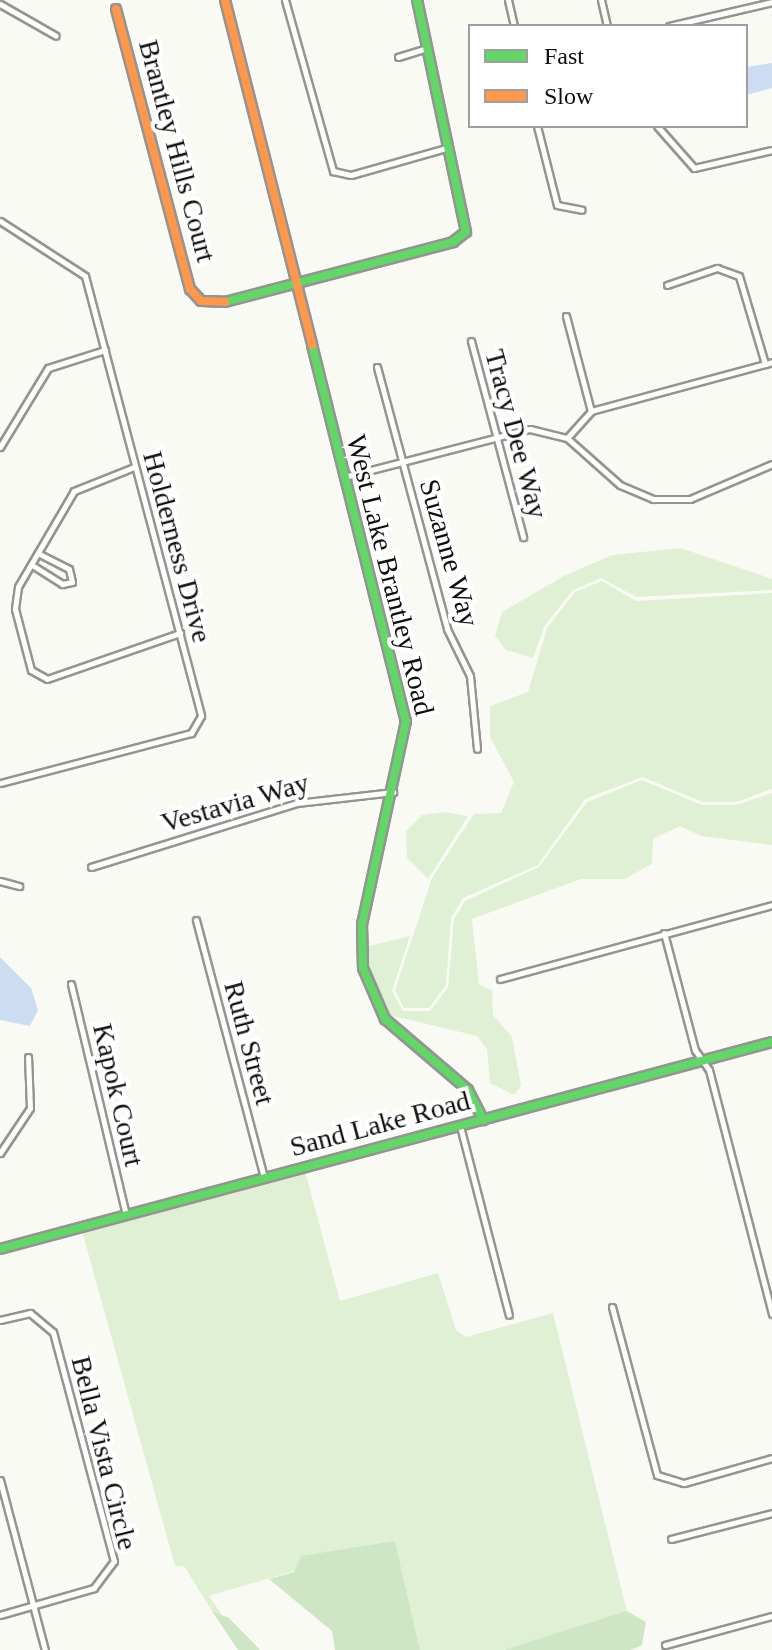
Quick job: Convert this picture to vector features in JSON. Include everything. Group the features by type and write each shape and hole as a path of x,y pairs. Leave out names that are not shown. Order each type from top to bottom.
{"street":[{"name":"West Lake Brantley Road","path":"225,0 406,721 394,792 362,924 366,981 394,1030 468,1090 483,1120"},
{"path":"285,0 333,171 351,175 450,147"},
{"path":"295,282 461,237 468,219 417,0"},
{"path":"508,0 514,24"},
{"path":"601,0 607,24"},
{"path":"678,24 772,2"},
{"path":"0,4 56,36"},
{"name":"Brantley Hills Court","path":"116,9 194,295 221,303 295,282"},
{"path":"398,57 428,48"},
{"path":"538,128 557,205 582,210"},
{"path":"659,128 694,168 772,150"},
{"name":"Holderness Drive","path":"0,221 82,270 201,716 197,728 0,783"},
{"path":"567,438 591,411 768,363 739,276 717,268 667,285"},
{"path":"566,316 591,411"},
{"name":"Tracy Dee Way","path":"471,341 523,537"},
{"path":"0,447 48,368 105,350"},
{"name":"Suzanne Way","path":"377,367 447,629 470,676 477,749"},
{"path":"343,477 530,429 567,438 620,485 653,499 690,499 772,464"},
{"path":"134,467 74,491 14,601 38,678 102,666 180,633"},
{"path":"32,565 62,584 72,582 69,569 38,553"},
{"name":"Vestavia Way","path":"91,867 297,803 394,792"},
{"path":"0,881 19,886"},
{"path":"500,979 772,905"},
{"name":"Ruth Street","path":"196,920 264,1177"},
{"path":"664,933 772,1314"},
{"name":"Kapok Court","path":"71,984 126,1215"},
{"name":"Sand Lake Road","path":"0,1249 772,1042"},
{"path":"0,1153 30,1108 28,1057"},
{"path":"460,1126 509,1315"},
{"path":"612,1307 664,1481 684,1483 772,1458"},
{"name":"Bella Vista Circle","path":"0,1320 30,1313 53,1332 114,1561 94,1588 0,1615"},
{"path":"0,1480 45,1650"},
{"path":"671,1539 772,1513"},
{"path":"665,1645 772,1616"}],"green space":[{"path":"681,548 772,579 772,590 636,597 601,578 573,590 545,625 533,658 506,650 495,636 502,612 564,576 612,555"},
{"path":"602,581 636,601 772,593 772,789 736,802 703,802 642,777 585,799 538,865 463,898 451,918 446,985 429,1008 404,1008 395,990 432,878 474,814 501,813 514,782 490,737 490,706 528,692 547,628 575,592"},
{"path":"642,780 702,805 736,805 772,793 772,845 701,836 680,826 653,839 652,864 625,879 581,879 472,919 479,985 492,990 493,1015 512,1037 521,1086 514,1095 490,1083 487,1049 477,1036 389,1015 377,998 365,947 410,936 392,991 403,1011 430,1011 448,987 454,919 465,901 539,867 587,802"},
{"path":"445,812 468,816 428,879 407,858 406,831 422,815"},
{"path":"305,1171 340,1301 438,1273 456,1330 466,1337 553,1313 627,1612 503,1650 420,1650 395,1541 209,1596 223,1616 212,1611 184,1566 175,1566 82,1231"},
{"path":"395,1541 420,1650 335,1650 332,1631 269,1579 294,1572 301,1556"},
{"path":"212,1611 229,1618 260,1650 238,1650"},
{"path":"627,1611 646,1622 642,1645 631,1650 503,1650"}],"water":[{"path":"772,63 772,88 748,94 748,67"},
{"path":"0,957 31,988 38,1010 30,1026 0,1020"}],"traffic: fast":[{"path":"225,302 453,242 466,232 417,0"},
{"path":"312,345 406,721 362,924 363,968 385,1019 468,1090 483,1120"},
{"path":"0,1249 772,1042"}],"traffic: slow":[{"path":"225,0 312,345"},
{"path":"116,9 190,289 201,301 225,302"}]}
